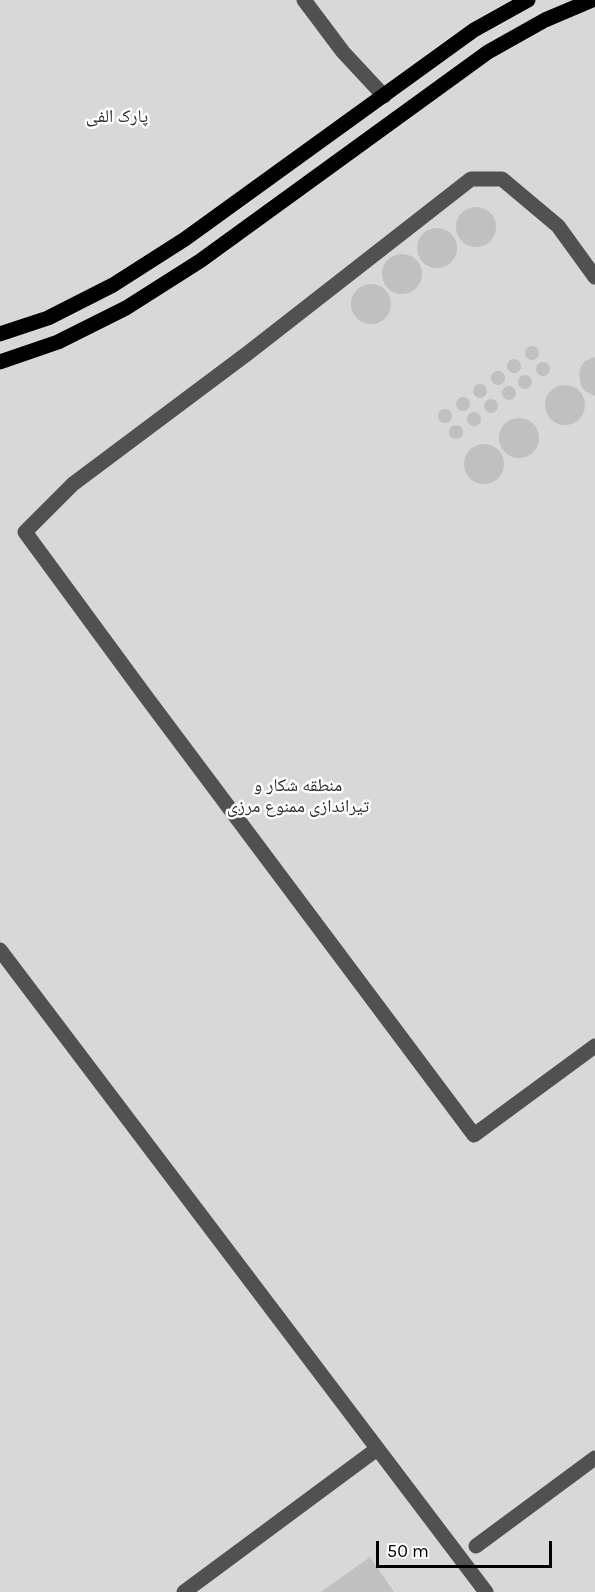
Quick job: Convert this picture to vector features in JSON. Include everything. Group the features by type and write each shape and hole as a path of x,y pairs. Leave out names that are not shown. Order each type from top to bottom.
{"main road":[{"path":"0,334 48,318 113,285 185,239 474,30 528,0"},
{"path":"0,362 58,342 126,308 200,261 488,52 545,20 592,0"}],"street":[{"path":"304,0 343,52 384,96"},
{"path":"595,277 558,226 502,179 471,179 248,353 73,484 25,532 474,1136 595,1046"},
{"path":"0,950 486,1592"},
{"path":"184,1592 377,1449"},
{"path":"476,1546 595,1458"}],"green space":[{"name":"منطقه شکار و تیراندازی ممنوع مرزی","path":"0,0 595,0 595,1592 0,1592"}],"building":[{"path":"476,207 490,213 496,227 490,241 476,247 462,241 456,227 462,213"},
{"path":"437,228 451,234 457,248 451,262 437,268 423,262 417,248 423,234"},
{"path":"402,254 416,260 422,274 416,288 402,294 388,288 382,274 388,260"},
{"path":"371,284 385,290 391,304 385,318 371,324 357,318 351,304 357,290"},
{"path":"532,346 537,348 539,353 537,358 532,360 527,358 525,353 527,348"},
{"path":"595,357 595,396 581,386 579,373 585,361"},
{"path":"514,359 519,361 521,366 519,371 514,373 509,371 507,366 509,361"},
{"path":"543,362 548,364 550,369 548,374 543,376 538,374 536,369 538,364"},
{"path":"498,371 503,373 505,378 503,383 498,385 493,383 491,378 493,373"},
{"path":"525,375 530,377 532,382 530,387 525,389 520,387 518,382 520,377"},
{"path":"480,384 485,386 487,391 485,396 480,398 475,396 473,391 475,386"},
{"path":"565,385 579,391 585,405 579,419 565,425 551,419 545,405 551,391"},
{"path":"509,386 514,388 516,393 514,398 509,400 504,398 502,393 504,388"},
{"path":"463,397 468,399 470,404 468,409 463,411 458,409 456,404 458,399"},
{"path":"491,399 496,401 498,406 496,411 491,413 486,411 484,406 486,401"},
{"path":"445,409 450,411 452,416 450,421 445,423 440,421 438,416 440,411"},
{"path":"474,412 479,414 481,419 479,424 474,426 469,424 467,419 469,414"},
{"path":"519,418 533,424 539,438 533,452 519,458 505,452 499,438 505,424"},
{"path":"456,425 461,427 463,432 461,437 456,439 451,437 449,432 451,427"},
{"path":"484,444 498,450 504,464 498,478 484,484 470,478 464,464 470,450"},
{"path":"370,1557 394,1592 321,1592"}],"park label":[{"name":"پارک الفی","path":"117,117"}]}
